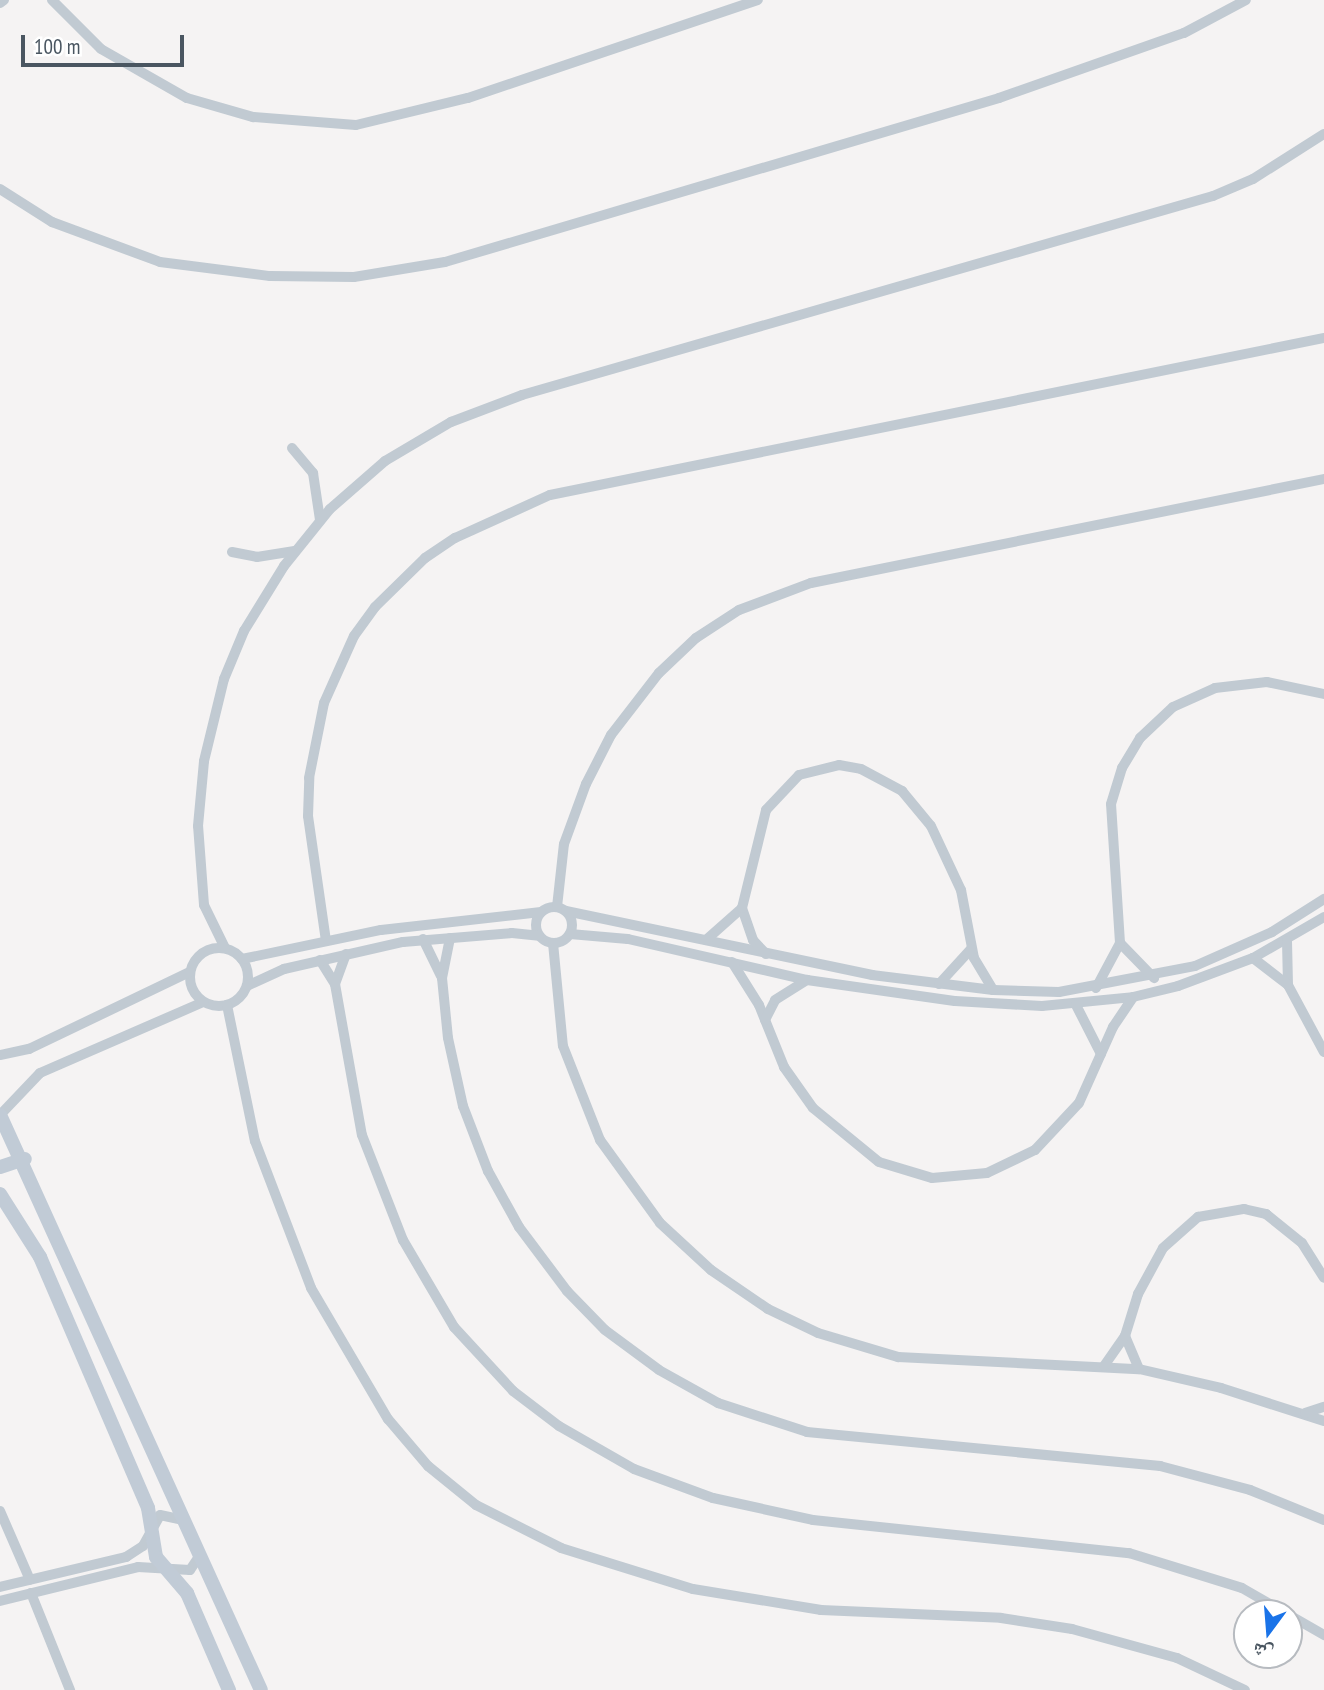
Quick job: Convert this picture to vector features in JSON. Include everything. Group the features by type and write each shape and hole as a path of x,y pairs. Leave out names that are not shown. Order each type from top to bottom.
{"street":[{"path":"52,0 101,49 187,98 253,117 356,125 468,98 758,0"},
{"path":"0,189 63,227 160,262 256,275 354,277 445,262 999,98 1184,33 1246,0"},
{"path":"1324,134 1253,179 1200,201 486,407 385,461 320,521 295,551 233,655 204,761 198,818 202,894 210,927 225,948 242,959 381,930 561,909 674,932 767,955 872,975 993,990 1042,992 1096,988 1154,978 1195,966 1272,932 1324,899"},
{"path":"326,941 308,816 310,765 324,703 349,647 375,607 416,565 455,538 550,495 1324,338"},
{"path":"292,448 319,488 320,521"},
{"path":"570,934 561,909 564,844 586,784 611,735 678,655 739,610 811,583 1324,480"},
{"path":"232,552 257,557 295,551"},
{"path":"1096,988 1120,943 1111,804 1122,768 1140,738 1173,707 1223,686 1267,681 1324,694"},
{"path":"767,955 753,940 742,908 756,838 779,791 807,771 839,765 882,778 918,807 954,867 971,949 993,990"},
{"path":"706,940 742,908"},
{"path":"539,936 536,921 541,912"},
{"path":"553,943 570,934 670,947 807,980 869,989 1042,1006 1076,1005 1133,998 1200,978 1253,958 1287,941 1324,916"},
{"path":"381,930 384,946"},
{"path":"670,947 674,932"},
{"path":"227,1005 247,986 274,972 384,946 424,939 539,936 553,943"},
{"path":"442,978 450,938"},
{"path":"424,939 442,978 463,1106 504,1202 534,1250 585,1311 659,1370 718,1403 798,1430 1160,1466 1250,1490 1324,1520"},
{"path":"1287,941 1288,985"},
{"path":"553,943 557,1013 585,1110 638,1197 711,1270 768,1309 853,1346 944,1363 1139,1369 1324,1421"},
{"path":"1120,943 1154,978"},
{"path":"0,1055 29,1049 190,972 204,951 225,948"},
{"path":"939,984 971,949"},
{"path":"335,984 345,954"},
{"path":"1253,958 1288,985 1324,1052"},
{"path":"242,959 247,986"},
{"path":"320,960 335,984 362,1135 403,1240 454,1326 513,1391 559,1426 634,1469 713,1498 813,1520 1129,1553 1242,1588 1324,1634"},
{"path":"732,962 765,1020 784,1068 828,1124 880,1162 932,1178 986,1173 1035,1150 1079,1103 1101,1054 1133,998"},
{"path":"1195,966 1200,978"},
{"path":"190,972 191,986 203,1002"},
{"path":"869,989 872,975"},
{"path":"765,1020 775,1000 807,980"},
{"path":"1042,992 1042,1006"},
{"path":"227,1005 203,1002 40,1073 0,1115 24,1160 198,1558 261,1690"},
{"path":"227,1005 255,1141 311,1288 388,1419 429,1466 476,1505 540,1540 660,1581 821,1610 990,1617 1072,1629 1177,1658 1245,1690"},
{"path":"1076,1005 1101,1054"},
{"path":"0,1167 24,1160"},
{"path":"0,1194 40,1257 152,1528 162,1566 187,1593 229,1690"},
{"path":"1104,1366 1125,1336 1138,1294 1163,1248 1198,1217 1220,1209 1244,1209 1286,1226 1324,1278"},
{"path":"1125,1336 1139,1369"},
{"path":"1302,1413 1324,1407"},
{"path":"0,1511 30,1580"},
{"path":"0,1587 132,1554 165,1514 183,1521"},
{"path":"0,1601 162,1566 187,1571 198,1558"},
{"path":"31,1594 70,1690"}]}
